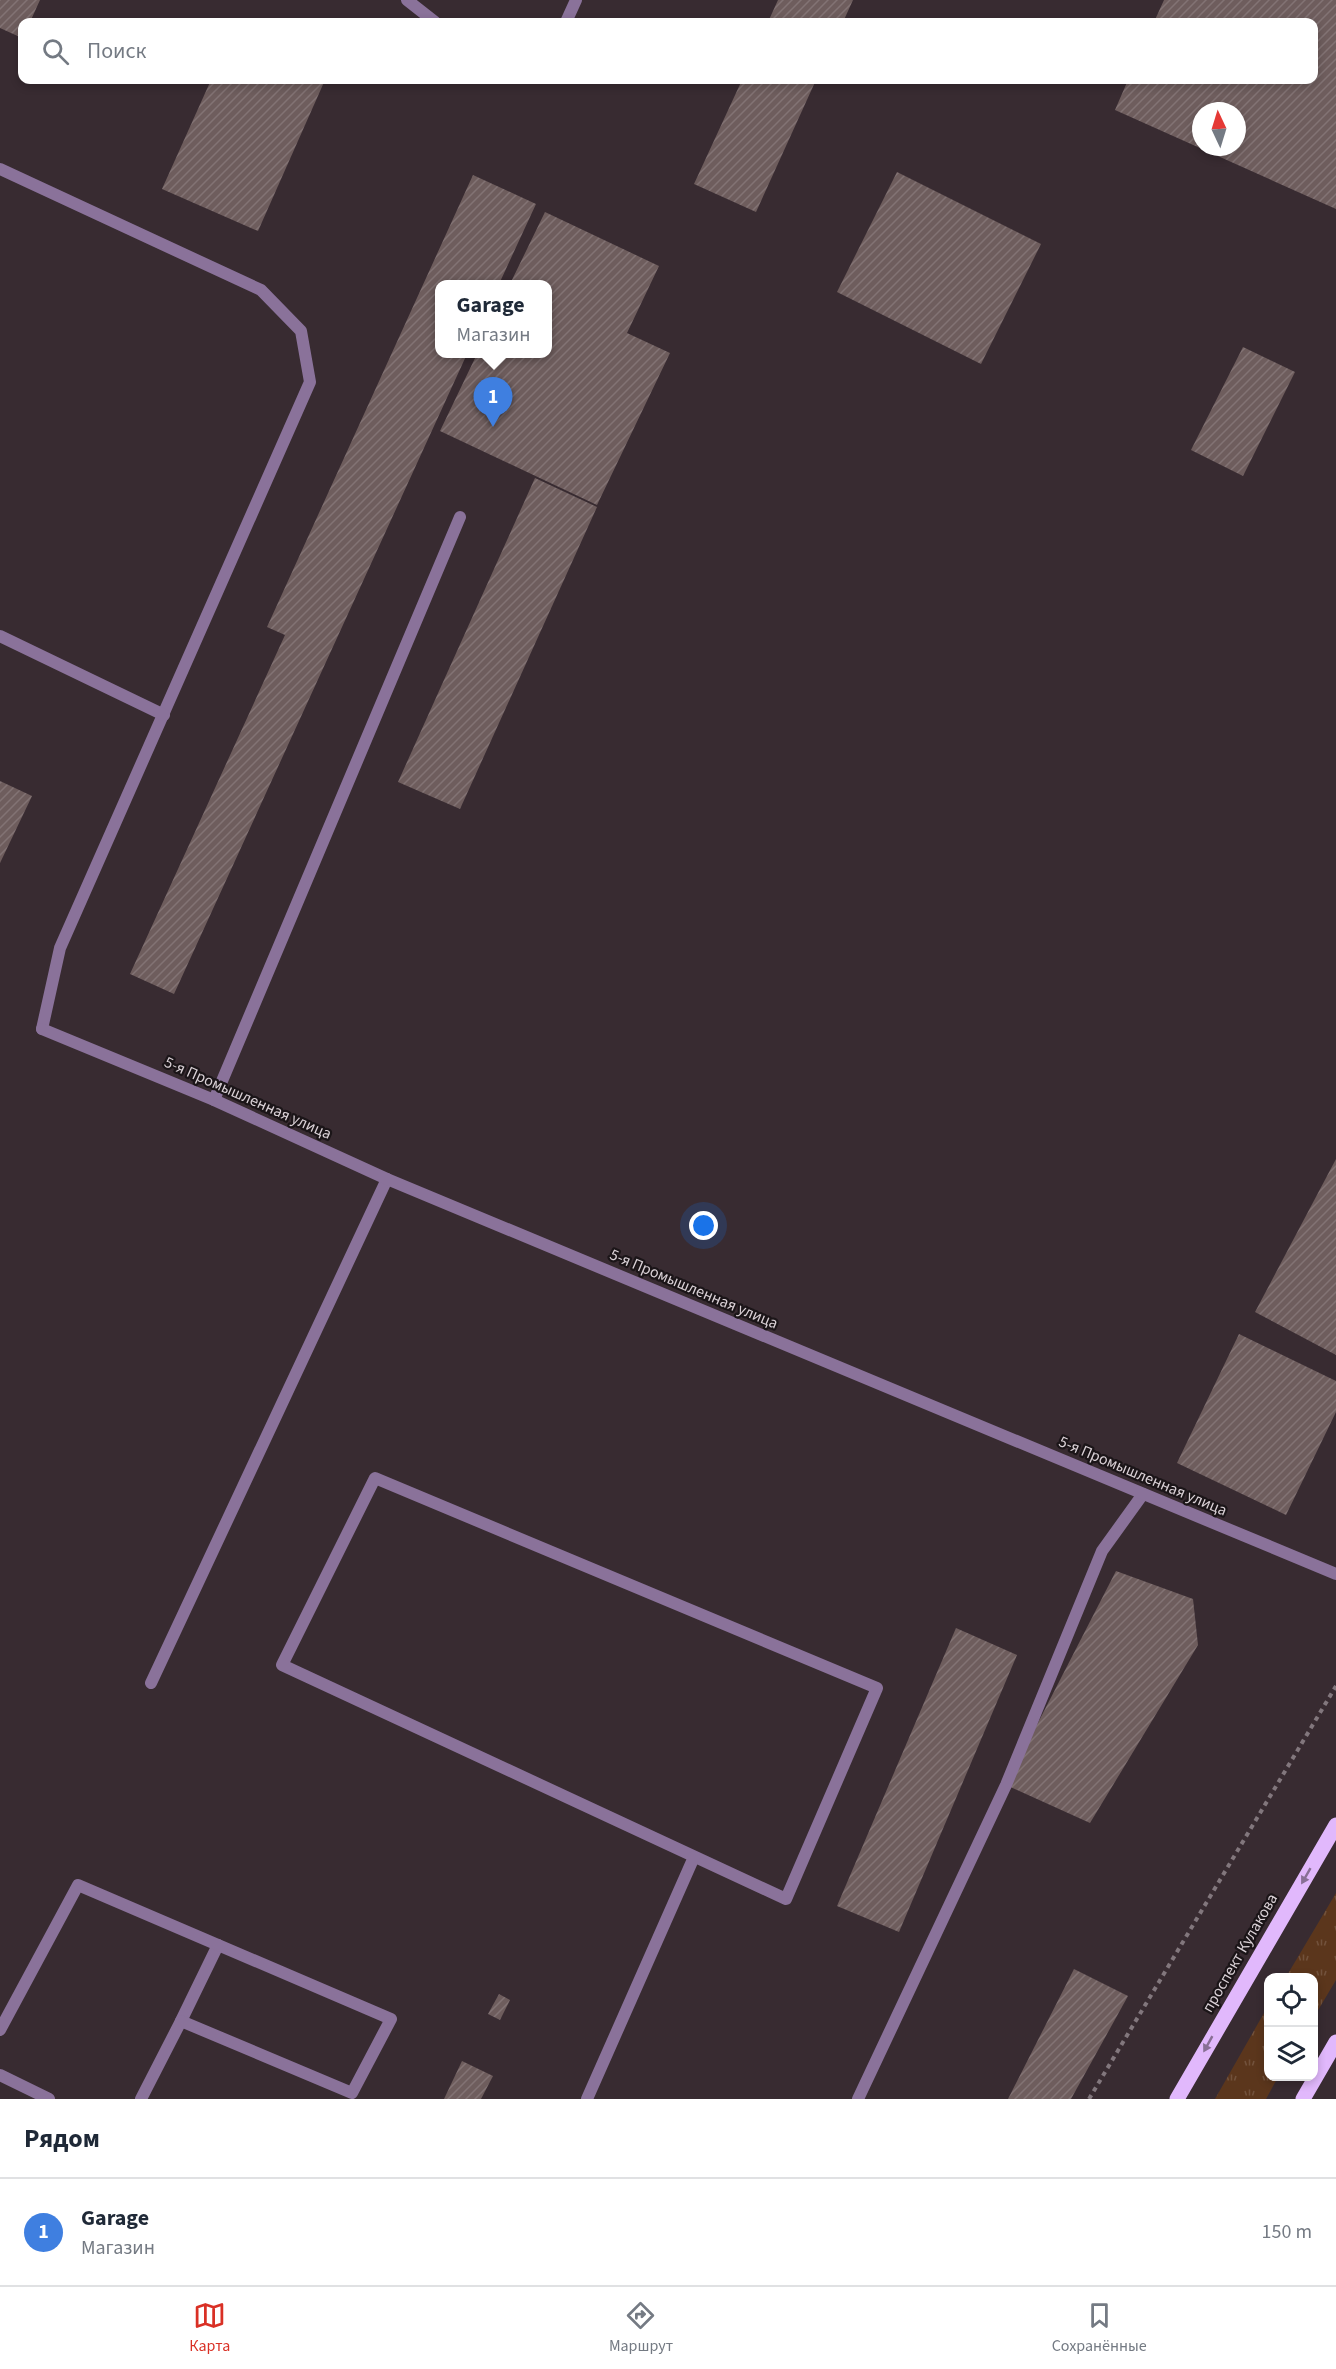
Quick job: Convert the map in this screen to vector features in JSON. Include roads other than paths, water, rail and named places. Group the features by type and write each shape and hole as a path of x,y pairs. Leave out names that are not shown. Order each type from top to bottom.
{"main road":[{"name":"проспект Кулакова","path":"1177,2099 1336,1826"},
{"path":"1303,2099 1336,2042"}],"street":[{"path":"407,0 430,18"},
{"path":"568,18 576,0"},
{"path":"0,169 261,290 301,331 310,382 164,715 0,636"},
{"path":"214,1100 460,517"},
{"name":"5-я Промышленная улица","path":"164,715 60,948 42,1029 214,1100 387,1179 1336,1574"},
{"path":"151,1683 387,1179"},
{"path":"375,1478 877,1688 786,1899 694,1857 282,1665 375,1478"},
{"path":"858,2099 1006,1785 1102,1551 1143,1494"},
{"path":"587,2099 694,1857"},
{"path":"0,2030 78,1885 391,2019 352,2093 181,2020"},
{"path":"141,2099 218,1945"},
{"path":"0,2074 49,2099"}],"place":[{"name":"Garage","path":"493,427"}]}
